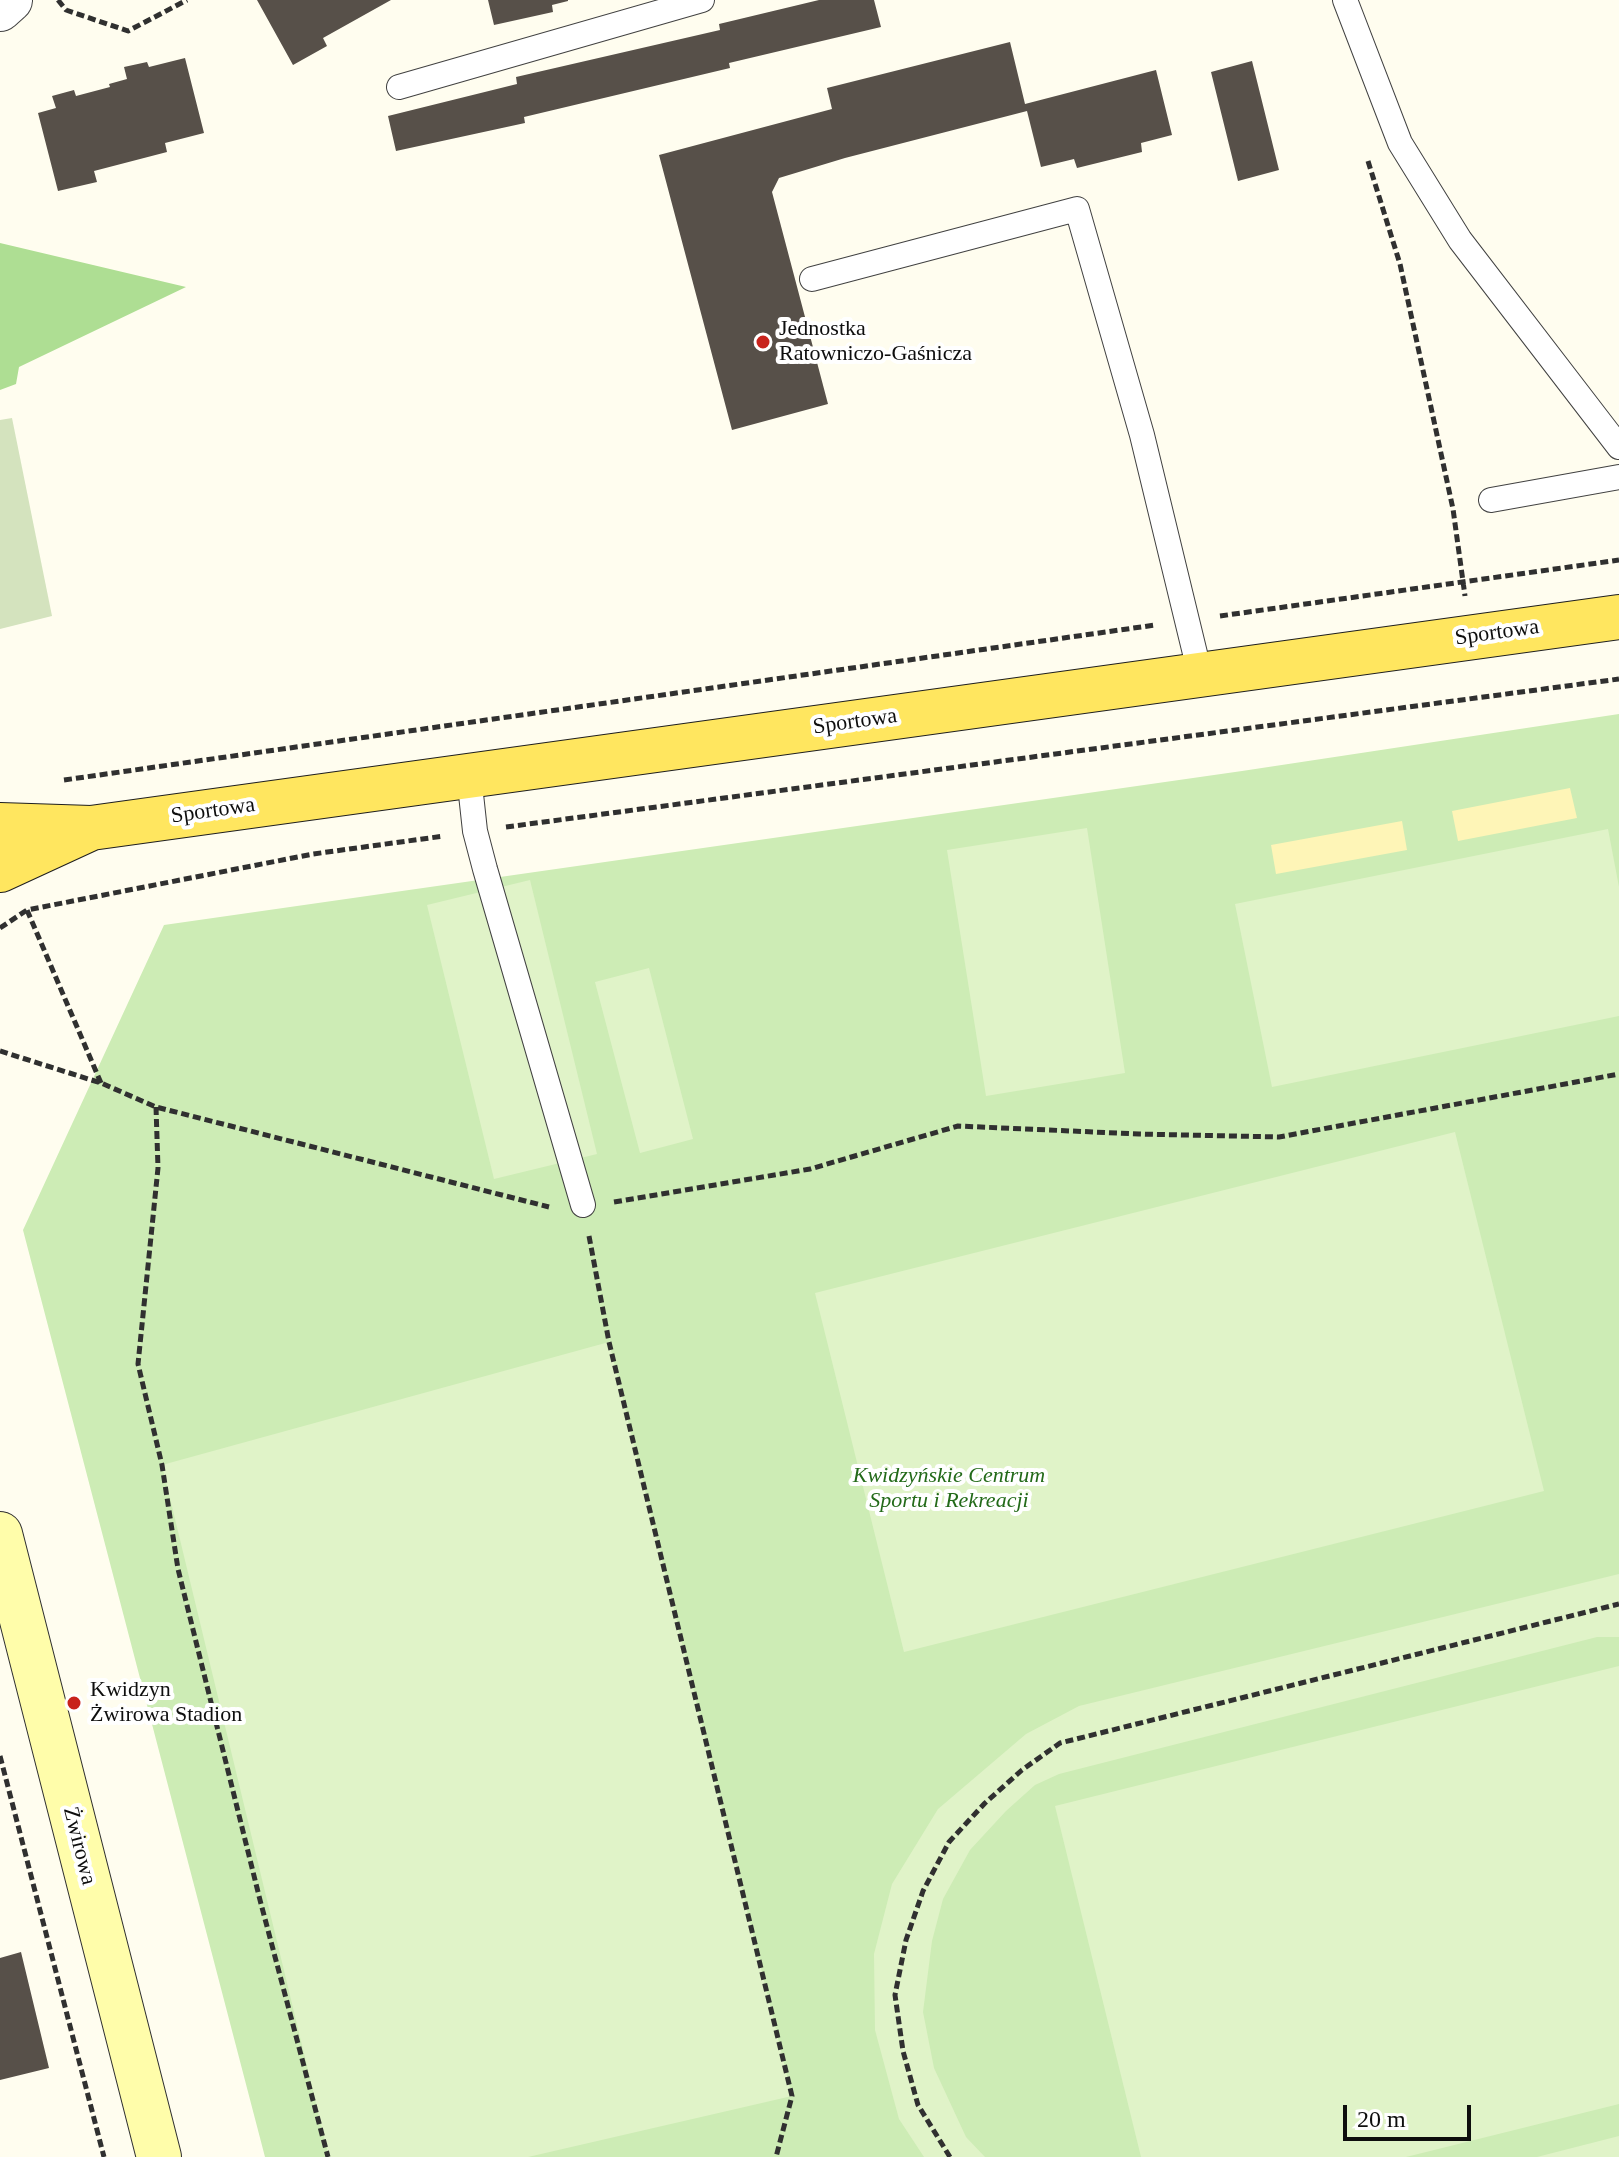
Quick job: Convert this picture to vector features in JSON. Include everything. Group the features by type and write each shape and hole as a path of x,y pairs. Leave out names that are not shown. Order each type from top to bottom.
{"main road":[{"name":"Sportowa","path":"0,825 91,828 1619,617"},
{"name":"Sportowa","path":"0,870 91,828"}],"street":[{"path":"0,9 10,0"},
{"name":"Żwirowa","path":"0,1534 159,2157"}],"lane":[{"path":"399,87 702,0"},
{"path":"1345,0 1400,143 1460,240 1619,447"},
{"path":"812,279 1077,209 1142,435 1200,674"},
{"path":"1491,500 1619,477"},
{"path":"469,776 475,831 583,1205"}],"path":[{"path":"58,0 66,10 128,31 187,0"},
{"path":"1363,147 1400,264 1453,509 1462,582 1476,637"},
{"path":"53,781 1619,560"},
{"path":"0,928 27,910 313,854 1619,679"},
{"path":"27,910 101,1083"},
{"path":"0,1051 101,1083 156,1107 555,1209 642,1199 810,1169 958,1126 1279,1137 1619,1074"},
{"path":"156,1107 158,1168 138,1364 162,1465 178,1569 328,2157"},
{"path":"583,1205 609,1342 792,2096 776,2157"},
{"path":"950,2157 918,2105 903,2051 895,1995 906,1940 923,1891 949,1842 985,1803 1022,1770 1060,1743 1619,1604"},
{"path":"0,1756 104,2157"}],"green space":[{"path":"0,243 186,287 19,367 16,384 0,390"},
{"path":"12,418 52,616 0,629 0,420"},
{"name":"Kwidzyńskie Centrum Sportu i Rekreacji","path":"1619,714 1619,2157 265,2157 23,1230 164,925"},
{"path":"1087,828 1125,1073 986,1096 947,850"},
{"path":"1608,829 1619,887 1619,1016 1272,1087 1235,904"},
{"path":"530,880 597,1154 494,1179 427,905"},
{"path":"649,968 693,1139 640,1153 595,982"},
{"path":"1455,1132 1544,1491 904,1652 815,1293"},
{"path":"609,1342 792,2096 528,2157 329,2157 162,1465"},
{"path":"1619,1574 1619,1637 1597,1637 1059,1774 1035,1785 970,1850 943,1899 932,1941 923,2012 934,2068 966,2137 985,2157 924,2157 899,2119 875,2030 874,1954 892,1884 938,1809 1026,1734 1079,1706"},
{"path":"1619,1666 1619,2104 1406,2157 1141,2157 1055,1806"},
{"path":"1619,2136 1619,2157 1537,2157"}],"sand":[{"path":"1570,788 1577,818 1458,841 1452,811"},
{"path":"1402,821 1407,850 1276,874 1271,845"}],"building":[{"path":"257,0 391,0 323,38 327,46 293,65"},
{"path":"488,0 568,1 552,5 553,12 494,25"},
{"path":"819,0 874,0 881,27 729,63 730,68 524,117 525,123 396,151 388,116 517,84 516,77 720,30 719,24"},
{"path":"1010,42 1025,104 1156,70 1172,135 1141,143 1142,152 1077,168 1074,159 1041,167 1027,111 779,178 772,192 828,404 732,430 659,155 832,109 827,88"},
{"path":"185,58 204,133 165,143 167,152 94,171 97,182 58,191 38,113 56,108 52,96 74,90 76,96 110,87 109,84 127,79 124,67 147,62 149,67"},
{"path":"1252,61 1279,170 1238,181 1211,72"},
{"path":"21,1952 49,2068 0,2080 0,1958"}],"place":[{"name":"Jednostka Ratowniczo-Gaśnicza","path":"763,342"},
{"name":"Kwidzyn Żwirowa Stadion","path":"74,1703"}]}
